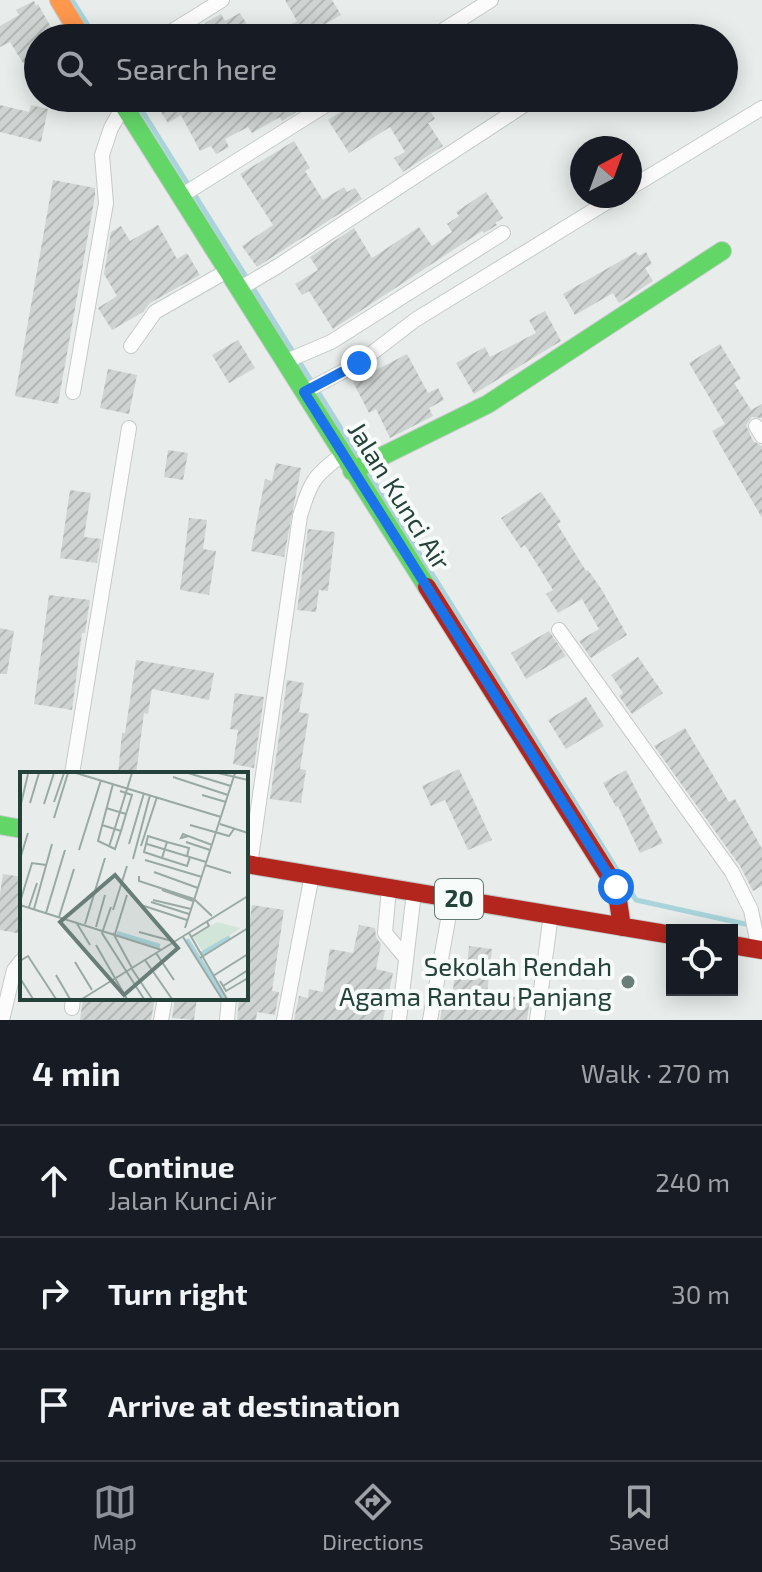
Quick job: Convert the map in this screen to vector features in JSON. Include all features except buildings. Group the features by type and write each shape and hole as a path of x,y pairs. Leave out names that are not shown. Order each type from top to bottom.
{"main road":[{"path":"59,0 74,24"},
{"name":"Jalan Kunci Air","path":"129,112 188,192 227,271 246,284 616,887 622,927"},
{"path":"355,464 488,404 722,251"},
{"path":"0,825 20,829"},
{"name":"20","path":"248,864 666,934"},
{"path":"738,946 760,950"}],"street":[{"path":"183,24 222,0"},
{"path":"453,24 491,0"},
{"path":"642,181 762,108"},
{"path":"73,392 106,203 102,155 118,112"},
{"path":"188,192 315,112"},
{"path":"246,284 513,112"},
{"path":"311,389 359,363 415,320 597,208"},
{"path":"292,359 331,342 503,233"},
{"path":"131,346 155,312 227,271"},
{"path":"72,772 129,428"},
{"path":"248,864 300,516 310,484 324,468 355,464"},
{"path":"559,630 732,872 751,910 760,950"},
{"path":"284,1020 312,875"},
{"path":"389,888 385,933 406,958"},
{"path":"399,1020 414,892"},
{"path":"430,1020 452,898"},
{"path":"537,1020 551,914"},
{"path":"2,1020 14,970 20,962"},
{"path":"161,1020 165,1000"},
{"path":"227,1020 229,1000"}],"waterway":[{"path":"72,0 87,24"},
{"path":"143,112 362,462"},
{"path":"367,470 636,900 745,924"}],"traffic: fast":[{"path":"128,112 427,587"},
{"path":"352,471 488,404 722,251"},
{"path":"0,825 20,829"}],"traffic: slow":[{"path":"59,0 74,24"}],"traffic: jam":[{"path":"427,587 616,887 622,927"},
{"path":"248,864 666,934"},
{"path":"738,946 762,950"}],"place":[{"name":"Sekolah Rendah Agama Rantau Panjang","path":"628,982"}],"route":[{"path":"359,363 304,392 616,887"}]}
